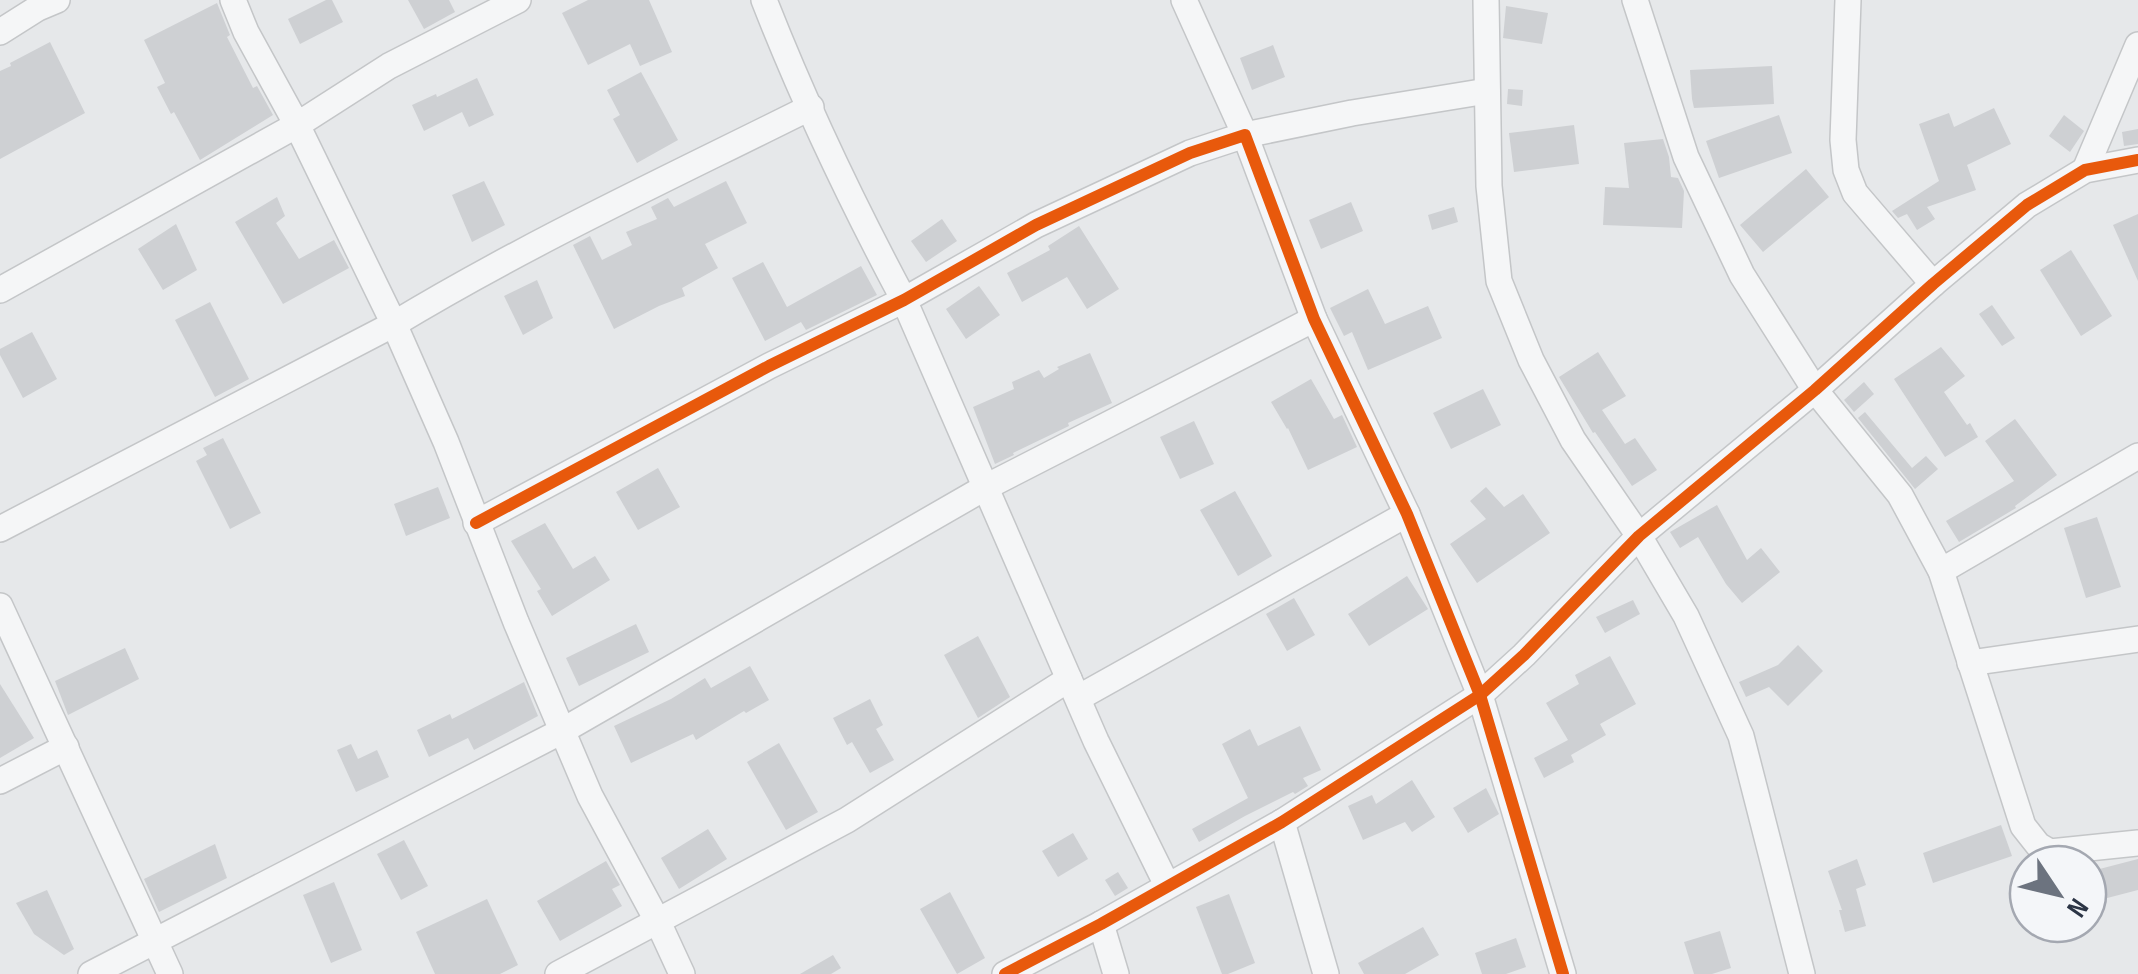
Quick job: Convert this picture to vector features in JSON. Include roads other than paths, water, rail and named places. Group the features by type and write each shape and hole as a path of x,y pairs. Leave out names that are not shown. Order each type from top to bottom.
{"street":[{"path":"0,32 57,0"},
{"path":"233,0 394,324 590,796 682,974"},
{"path":"0,290 297,125 389,66 518,0"},
{"path":"764,0 786,56 904,300 1074,688 1167,885"},
{"path":"1184,0 1245,134 1314,319 1407,514 1480,695 1563,974"},
{"path":"1486,0 1489,186 1499,281 1531,360 1572,440 1639,536 1686,616 1741,736 1802,974"},
{"path":"1634,0 1686,157 1742,276 1815,390 1900,495 1940,570 2023,826 2038,845 2050,852 2138,843"},
{"path":"1848,0 1843,140 1846,170 1855,193 1932,284"},
{"path":"2085,170 2138,45"},
{"path":"476,523 769,366 904,300 1036,225 1190,153 1245,134 1487,91"},
{"path":"0,529 606,209 811,108"},
{"path":"1005,974 1282,822 1480,695 1639,536 1815,390 2026,205 2085,170 2138,160"},
{"path":"91,974 562,731 986,488 1314,319"},
{"path":"1940,570 2138,456"},
{"path":"558,974 846,820 1074,688 1407,514"},
{"path":"0,606 170,974"},
{"path":"1970,663 2138,639"},
{"path":"0,781 66,747"},
{"path":"1282,822 1326,974"},
{"path":"1101,924 1116,974"}]}
